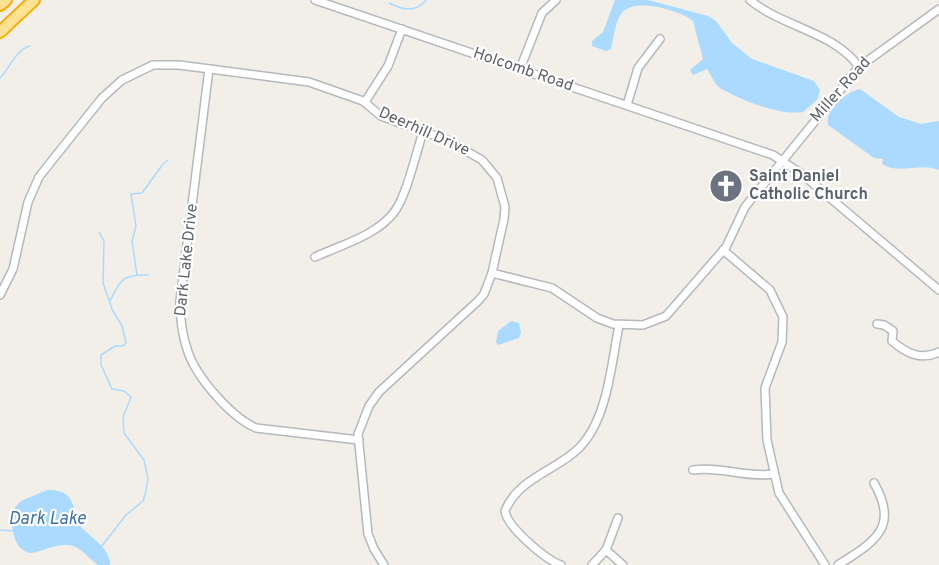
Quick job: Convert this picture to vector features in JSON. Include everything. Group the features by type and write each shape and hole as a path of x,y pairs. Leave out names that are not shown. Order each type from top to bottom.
{"highway":[{"path":"0,5 6,0"},
{"path":"0,32 34,0"}],"street":[{"name":"Holcomb Road","path":"315,0 731,140 782,160 939,290"},
{"path":"520,69 542,13 556,0"},
{"path":"752,0 769,13 840,48 859,67"},
{"name":"Miller Road","path":"620,326 643,325 666,316 723,250 734,235 745,207 859,67 939,9"},
{"path":"365,102 388,66 402,29"},
{"path":"627,105 638,68 660,39"},
{"name":"Deerhill Drive","path":"0,295 13,269 25,211 39,177 102,98 122,80 143,68 164,64 300,80 365,102 381,116 468,150 488,164 497,178 505,207 492,273 484,294 379,392 363,420 359,440 368,534 384,565"},
{"name":"Dark Lake Drive","path":"209,69 180,301 180,323 188,353 232,413 249,425 256,428 359,440"},
{"path":"315,257 370,231 388,218 399,202 423,132"},
{"path":"723,250 770,290 783,316 782,342 767,381 764,397 767,440 774,474 784,502 825,565"},
{"path":"492,273 552,288 597,318 620,326 605,394 588,437 568,457 529,482 506,511 512,527 547,559 561,565"},
{"path":"877,324 884,325 893,331 892,341 904,351 915,356 939,352"},
{"path":"693,470 707,468 755,475 774,474"},
{"path":"838,565 870,544 881,531 886,512 884,500 874,483"},
{"path":"592,565 606,550 618,518"},
{"path":"606,550 623,565"}],"water":[{"path":"615,0 648,0 708,16 716,21 732,43 752,59 814,81 820,90 817,100 803,112 794,113 771,109 737,97 720,88 707,69 693,75 690,70 703,59 693,21 681,14 659,7 645,5 627,9 618,19 611,49 606,51 592,46 592,41 603,32"},
{"path":"860,89 899,117 921,124 939,121 939,170 924,167 903,169 889,167 882,164 883,159 874,158 828,125 833,107 849,94"},
{"path":"511,321 519,323 521,333 519,338 498,345 496,342 498,331"},
{"name":"Dark Lake","path":"47,490 58,491 70,498 78,523 104,549 110,565 98,565 71,545 31,553 20,548 15,538 10,513 21,501"}],"waterway":[{"path":"389,3 413,9 426,0"},
{"path":"0,78 17,55 30,46"},
{"path":"137,275 132,241 136,226 131,194 142,193 168,160"},
{"path":"99,232 104,241 103,283 112,309 122,326 126,343 123,346 115,346 101,355 101,365 112,389 124,391 131,397 123,417 124,433 144,460 148,478 143,501 126,515 101,547"},
{"path":"110,301 124,279 148,275"},
{"path":"0,530 13,531"}],"place":[{"name":"Saint Daniel Catholic Church","path":"726,186"}]}
